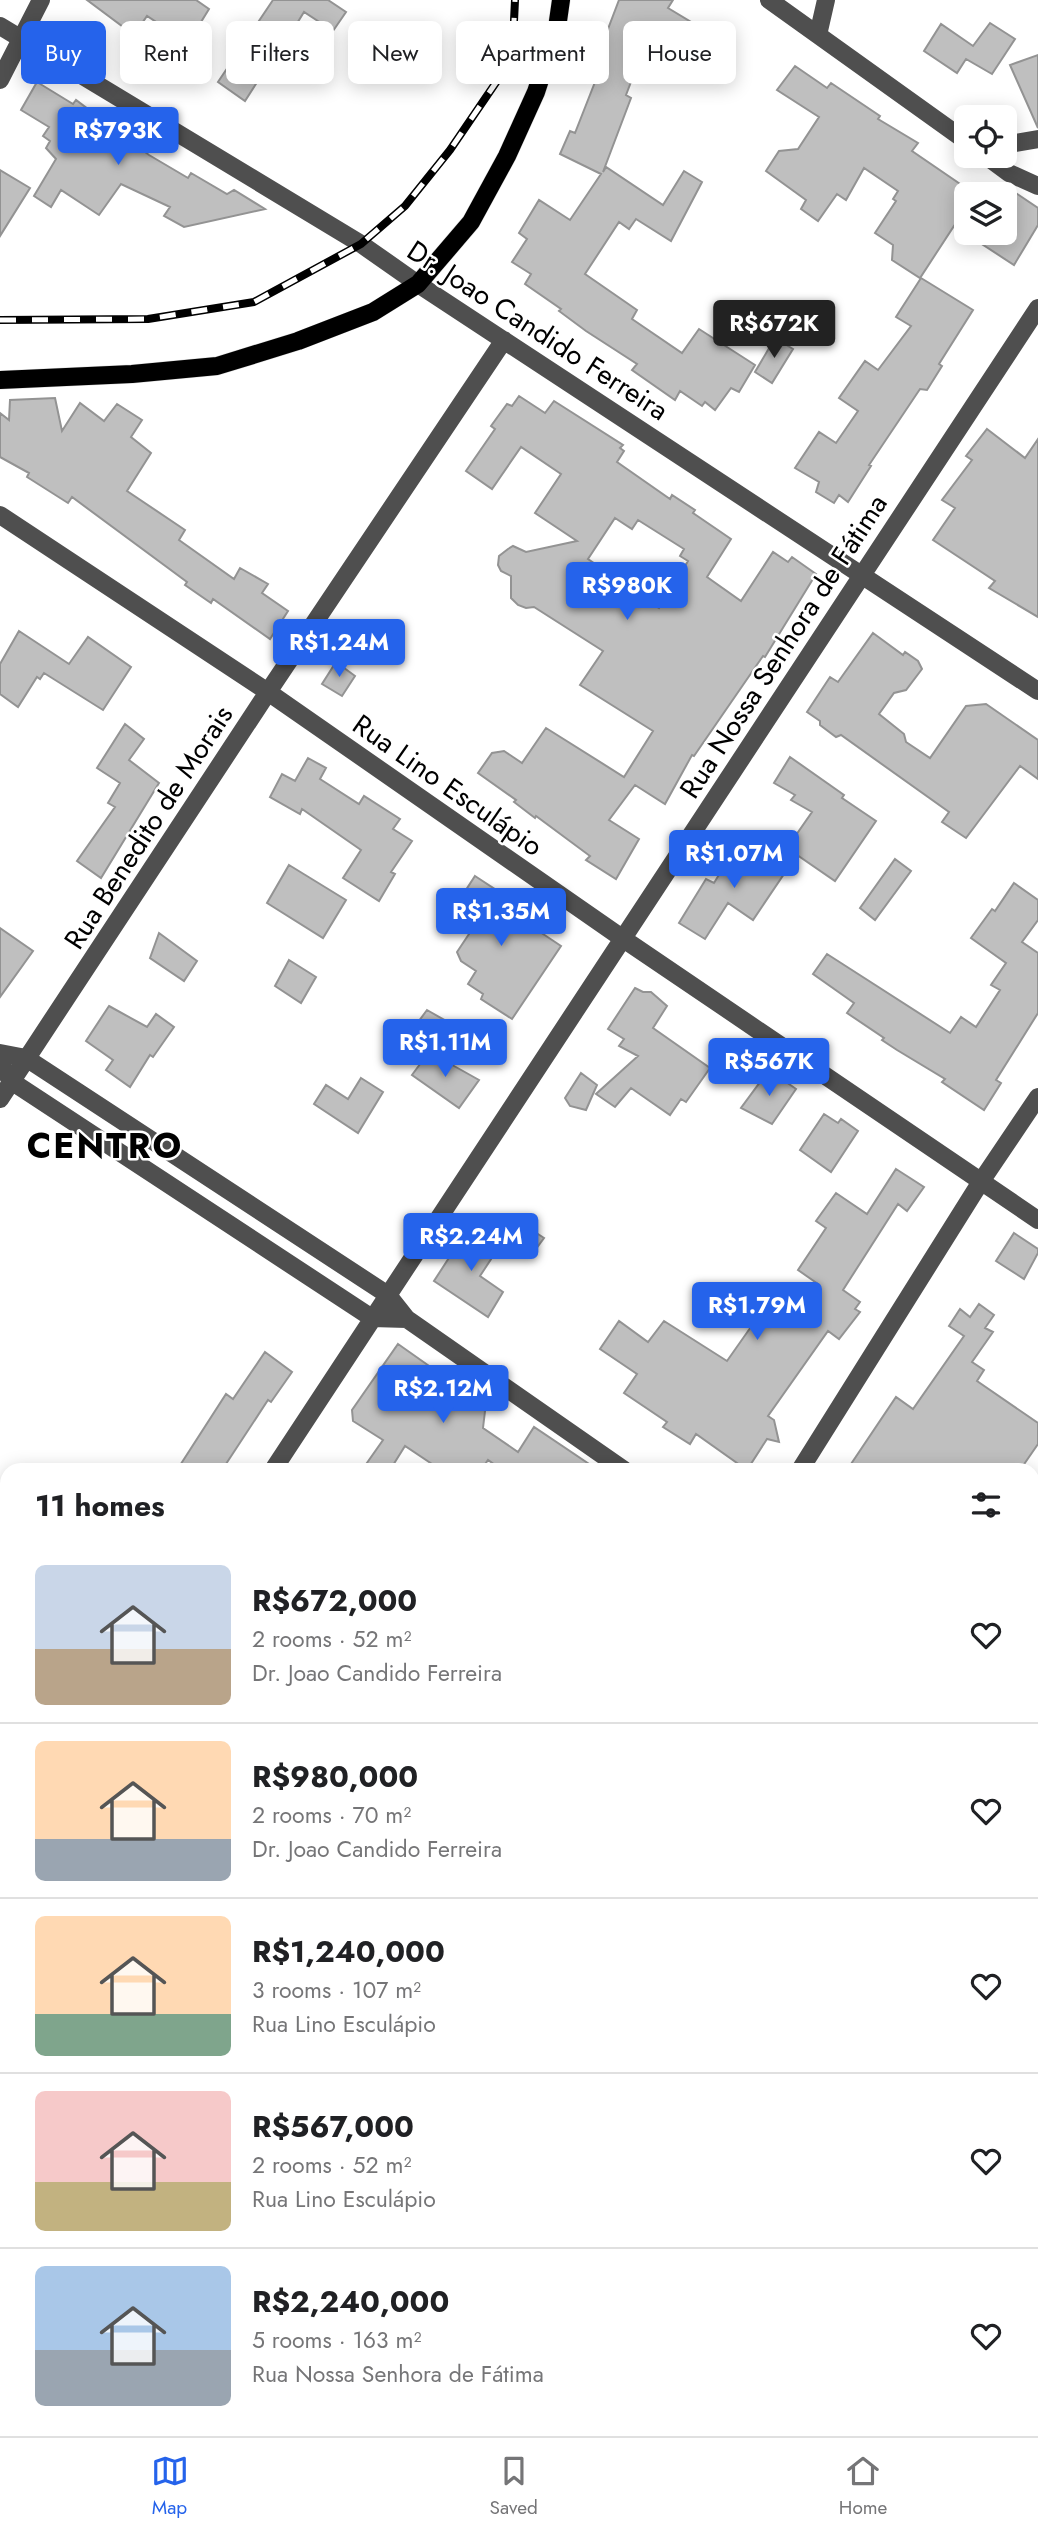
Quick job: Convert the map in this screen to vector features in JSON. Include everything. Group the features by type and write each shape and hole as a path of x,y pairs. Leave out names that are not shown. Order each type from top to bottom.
{"main road":[{"path":"0,380 132,374 217,366 298,341 373,312 418,284 471,222 507,156 536,92 557,28 561,0"}],"street":[{"path":"31,21 41,0"},
{"path":"769,0 954,132"},
{"path":"818,35 825,0"},
{"name":"Dr. Joao Candido Ferreira","path":"0,26 21,39"},
{"path":"0,80 21,42"},
{"name":"Dr. Joao Candido Ferreira","path":"95,84 361,244 1038,691"},
{"path":"1017,143 1038,139"},
{"path":"1002,168 1038,186"},
{"name":"Rua Nossa Senhora de Fátima","path":"278,1463 1038,307"},
{"name":"Rua Benedito de Morais","path":"0,1099 504,340"},
{"name":"Rua Lino Esculápio","path":"0,515 268,692 622,938 1038,1220"},
{"path":"0,1053 26,1058 388,1295 407,1319 614,1463"},
{"path":"0,1063 11,1081 372,1318 407,1319"},
{"path":"804,1463 980,1183 1038,1097"}],"building":[{"path":"87,0 196,0 209,9 202,21 155,21 147,16 144,21 120,21 120,25"},
{"path":"273,0 328,0 346,12 334,30 334,21 318,21 304,12 298,21 259,21"},
{"path":"619,0 673,0 668,8 689,21 623,21 623,84 630,84 626,95 631,98 603,172 606,167 663,205 684,171 702,182 671,241 636,219 629,229 619,222 585,274 637,310 632,319 682,353 699,329 755,365 739,392 731,388 715,410 705,402 702,406 680,391 675,400 632,370 637,364 586,331 559,311 561,309 525,284 531,274 512,262 527,239 519,233 539,200 570,220 601,174 560,154 570,131 575,133 594,84 609,84 609,26"},
{"path":"990,23 1015,39 992,74 966,59 957,73 924,51 941,24 973,46"},
{"path":"1038,55 1038,128 1010,65"},
{"path":"795,66 827,88 831,83 880,116 878,119 918,143 912,151 957,182 954,182 954,226 920,278 892,260 893,245 875,233 896,201 893,199 898,191 864,168 846,200 837,194 818,221 801,209 806,200 766,171 779,151 798,149 819,117 777,90"},
{"path":"226,70 226,84 256,84 245,101 218,82"},
{"path":"36,84 40,84 73,104 76,100 149,155 188,178 191,173 227,194 234,190 265,209 184,227 164,216 170,207 121,184 99,215 61,190 51,207 34,196 56,159 46,148 50,141 43,136 49,127 21,110"},
{"path":"0,170 30,188 0,236"},
{"path":"1017,194 1038,208 1038,225 1014,265 983,245 1017,245"},
{"path":"921,278 973,310 939,364 942,366 927,390 920,389 869,465 871,466 848,502 839,495 834,503 816,492 819,482 795,468 819,432 836,443 858,411 839,398 865,361 878,370 911,326 896,317"},
{"path":"775,338 793,349 772,383 755,372"},
{"path":"519,396 545,413 554,401 623,445 620,448 624,451 617,462 670,499 672,495 695,510 693,513 731,539 707,577 741,601 773,552 788,562 792,557 816,574 765,657 763,656 694,756 692,755 665,804 635,785 609,820 639,839 616,879 586,860 590,856 536,816 535,818 514,802 516,800 478,773 492,753 504,751 522,763 546,728 624,777 653,731 580,685 603,651 534,607 518,605 511,598 511,576 501,571 498,565 499,556 513,546 526,552 577,541 535,513 561,474 521,447 492,489 466,471 495,429 491,426 507,404 512,406","holes":["615,518 632,529 638,520 684,549 680,556 688,561 659,608 588,559"]},
{"path":"55,398 62,431 80,403 104,421 117,404 142,420 131,437 151,453 127,491 185,530 179,540 234,579 240,568 268,584 262,593 288,611 270,639 213,599 211,603 185,585 187,582 72,497 68,503 27,477 29,473 0,457 0,413 9,420 10,400"},
{"path":"987,429 1025,458 1038,439 1038,617 989,588 995,581 933,540 955,508 942,500 972,460 966,456"},
{"path":"19,631 69,664 88,637 131,667 103,710 44,673 40,679 37,677 18,707 0,694 0,664"},
{"path":"873,633 903,655 905,652 918,661 922,669 906,690 894,693 879,714 904,734 906,742 930,758 966,706 986,704 1038,740 1038,779 1020,766 966,838 942,822 949,812 841,735 836,737 807,712 830,677 838,682"},
{"path":"336,662 355,676 342,696 322,684"},
{"path":"125,724 144,739 129,760 159,783 101,878 77,861 115,807 108,803 120,783 97,768"},
{"path":"790,757 876,821 835,881 787,848 812,812 791,800 795,795 774,783"},
{"path":"308,758 326,768 320,779 359,804 364,796 400,819 393,829 412,841 391,872 395,874 379,901 343,878 361,850 302,809 300,814 270,797 282,774 295,781"},
{"path":"739,842 786,871 753,920 728,903 705,939 679,923 706,879 714,883"},
{"path":"895,859 911,871 875,920 860,908"},
{"path":"289,865 346,900 323,938 267,903"},
{"path":"475,876 513,901 507,910 561,946 512,1019 481,999 483,994 468,984 476,971 461,961 457,952 471,931 449,916"},
{"path":"1014,883 1038,900 1038,920 1022,942 1038,953 1038,1013 996,1080 1001,1083 984,1110 942,1082 945,1079 882,1040 884,1038 847,1013 854,1003 813,974 827,954 950,1033 961,1017 976,1027 1000,990 991,985 1006,963 971,938 992,909 995,911"},
{"path":"0,928 33,951 0,997"},
{"path":"159,933 197,961 184,981 150,958"},
{"path":"289,960 316,977 301,1003 275,986"},
{"path":"635,988 651,992 667,1006 653,1028 710,1068 686,1102 681,1099 670,1115 631,1088 615,1107 596,1094 638,1056 619,1046 624,1039 608,1029"},
{"path":"109,1006 147,1027 156,1014 174,1027 153,1057 150,1055 130,1087 106,1070 113,1060 86,1041"},
{"path":"427,1010 448,1022 451,1028 461,1034 450,1050 413,1029"},
{"path":"429,1052 479,1080 459,1108 412,1075"},
{"path":"769,1070 796,1089 772,1124 741,1108"},
{"path":"581,1073 597,1085 586,1110 570,1106 565,1098"},
{"path":"361,1078 383,1092 358,1133 314,1104 326,1085 348,1099"},
{"path":"824,1114 838,1123 841,1119 858,1131 831,1172 800,1150"},
{"path":"896,1169 924,1187 907,1211 898,1204 843,1290 860,1302 855,1309 860,1312 839,1339 828,1331 768,1416 774,1420 779,1442 767,1439 752,1463 737,1463 696,1434 690,1444 663,1427 667,1422 624,1393 637,1374 600,1349 619,1321 648,1342 664,1321 727,1361 760,1314 778,1326 789,1309 797,1315 818,1284 798,1270 826,1228 816,1221 836,1193 867,1214"},
{"path":"521,1223 544,1238 530,1257 508,1241"},
{"path":"469,1227 499,1247 480,1276 503,1292 488,1317 434,1281"},
{"path":"1014,1233 1038,1249 1024,1279 996,1261"},
{"path":"979,1304 994,1315 985,1328 993,1332 972,1362 984,1370 977,1381 1038,1423 1038,1444 1025,1463 852,1463 896,1397 913,1409 964,1336 949,1326 960,1309 970,1317"},
{"path":"398,1344 449,1380 446,1385 485,1411 483,1428 518,1452 534,1427 588,1463 492,1463 488,1460 486,1463 430,1463 405,1446 394,1463 367,1463 383,1440 353,1421 352,1410"},
{"path":"265,1352 292,1372 271,1402 268,1400 227,1463 182,1463 226,1394 233,1399"}],"railway":[{"path":"0,320 148,319 254,302 361,244 405,206 450,150 497,81 514,21 515,0"}],"district":[{"name":"CENTRO","path":"105,1146"}]}
